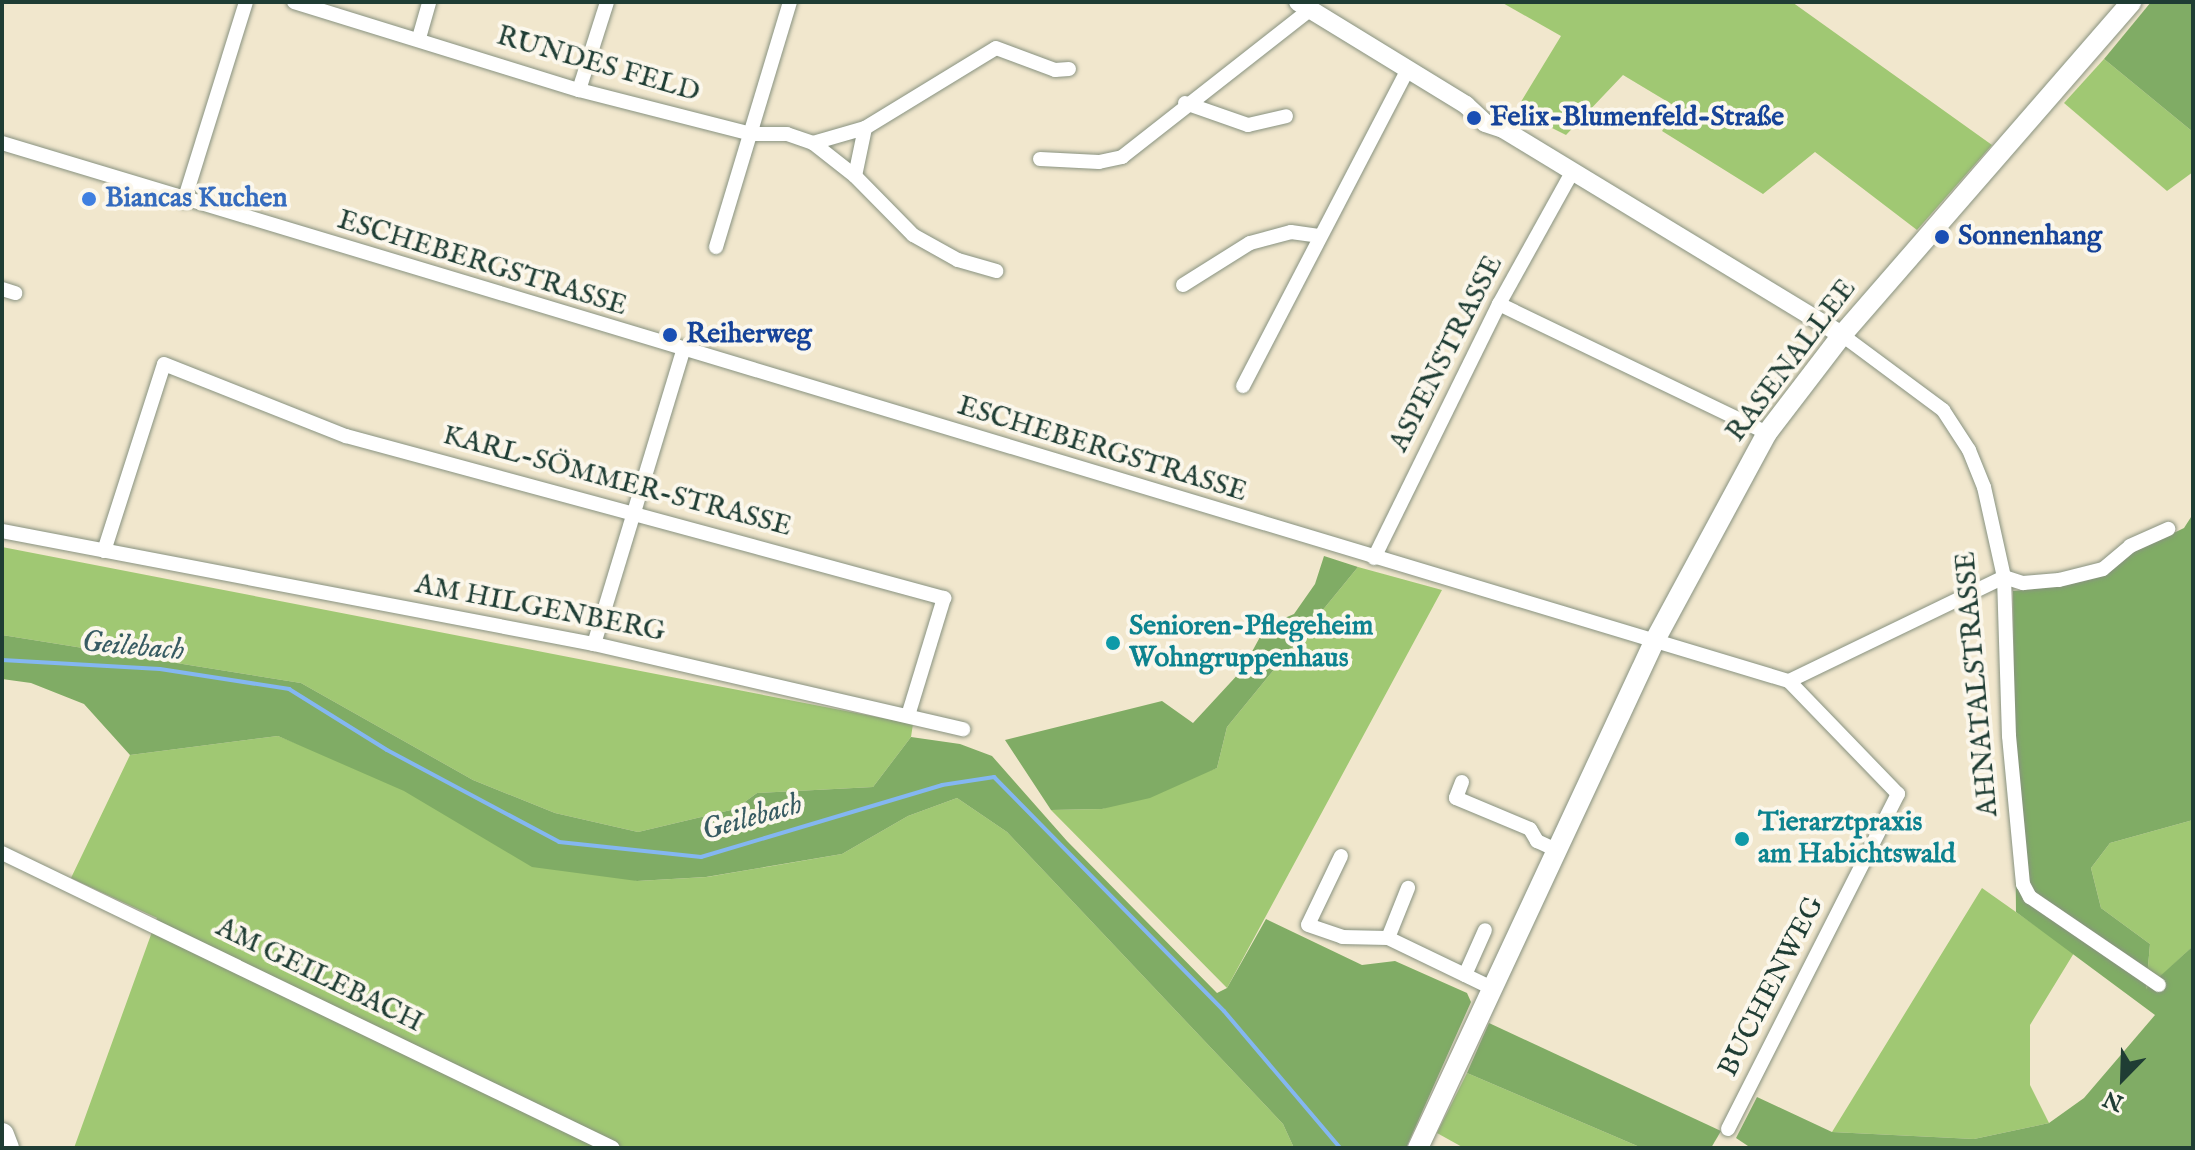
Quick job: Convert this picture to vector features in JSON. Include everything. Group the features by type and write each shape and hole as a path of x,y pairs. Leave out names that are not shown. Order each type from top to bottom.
{"main road":[{"name":"RASENALLEE","path":"1418,1147 1654,642 1767,433 1842,335 2131,2"},
{"path":"2,1135 7,1148"}],"street":[{"path":"184,201 246,2"},
{"name":"RUNDES FELD","path":"294,2 419,38 579,90 751,134 787,134 813,143"},
{"path":"419,38 429,2"},
{"path":"579,90 607,2"},
{"path":"716,247 790,2"},
{"path":"1040,159 1099,162 1122,157 1185,103 1207,93 1303,6"},
{"name":"AHNATALSTRASSE","path":"1303,6 1466,105 1491,113 1503,129 1571,174 1842,335 1943,410 1969,450 1984,487 2004,577 2009,736 2023,884 2030,897 2159,985"},
{"path":"813,143 865,128 996,48 1055,70 1069,69"},
{"path":"1243,386 1408,69"},
{"path":"1185,103 1248,125 1286,116"},
{"path":"855,176 865,128"},
{"name":"ESCHEBERGSTRASSE","path":"2,143 184,201 1789,681"},
{"path":"813,143 855,176 913,235 958,260 996,271"},
{"name":"ASPENSTRASSE","path":"1374,558 1499,304 1571,174"},
{"path":"1183,285 1250,243 1291,232 1319,236"},
{"path":"1499,304 1767,433"},
{"path":"594,644 683,351"},
{"name":"KARL-SÖMMER-STRASSE","path":"104,551 164,364 346,436 944,598 908,716"},
{"path":"1789,681 2004,577 2023,583 2103,569 2130,546 2168,529"},
{"name":"AM HILGENBERG","path":"2,531 594,644 963,729"},
{"name":"BUCHENWEG","path":"1728,1129 1898,794 1789,681"},
{"path":"1462,782 1456,798 1530,829 1537,841 1558,851"},
{"name":"AM GEILEBACH","path":"2,853 613,1148"},
{"path":"1341,856 1308,925 1342,937 1388,938 1492,988"},
{"path":"1388,938 1408,888"},
{"path":"1465,975 1485,930"}],"green space":[{"path":"1501,2 1792,2 1992,145 1917,230 1815,152 1763,194 1662,131 1678,108 1623,75 1566,135 1516,110 1561,36"},
{"path":"2151,2 2193,2 2193,132 2104,59"},
{"path":"2104,59 2193,132 2193,172 2167,191 2064,103"},
{"path":"2193,514 2193,820 2110,843 2091,868 2101,908 2150,944 2146,989 2193,946 2193,1148 1751,1148 1736,1138 1757,1097 1832,1132 1974,1139 2049,1123 2084,1098 2155,1015 2016,912 2013,591 2043,588 2130,554 2184,528"},
{"path":"2,547 913,724 911,737 873,787 757,793 735,809 638,832 555,813 473,780 301,683 2,635"},
{"path":"1324,556 1358,567 1227,727 1217,768 1150,798 1102,809 1051,810 1005,740 1162,701 1193,723 1242,670 1266,626 1294,614 1315,584"},
{"path":"1358,567 1442,590 1227,988 1051,810 1102,809 1217,768 1227,727"},
{"path":"2,635 301,683 473,780 555,813 638,832 735,809 757,793 873,787 911,737 960,744 992,756 1067,841 1217,993 1227,988 1266,919 1362,965 1395,961 1467,993 1471,1002 1406,1148 1294,1148 1283,1124 1007,832 957,798 908,816 842,854 706,877 637,881 532,867 404,791 278,736 130,755 84,704 31,683 2,679"},
{"path":"278,736 637,881 707,877 842,854 908,816 957,798 1007,832 1283,1124 1294,1148 74,1148 157,918 71,878 130,755"},
{"path":"2193,820 2193,946 2146,990 2150,944 2101,908 2091,868 2110,843"},
{"path":"1982,888 2074,953 2030,1025 2030,1085 2049,1123 1974,1139 1832,1132"},
{"path":"1489,1023 1721,1131 1711,1148 1642,1148 1467,1073"},
{"path":"1467,1073 1642,1148 1464,1148 1437,1133"}],"waterway":[{"name":"Geilebach","path":"2,660 160,669 289,689 387,750 559,842 701,857 942,785 994,777 1224,1011 1340,1148"}],"place":[{"name":"Felix-Blumenfeld-Straße","path":"1474,118"},
{"name":"Biancas Kuchen","path":"89,199"},
{"name":"Sonnenhang","path":"1942,237"},
{"name":"Reiherweg","path":"670,335"},
{"name":"Senioren-Pflegeheim Wohngruppenhaus","path":"1113,643"},
{"name":"Tierarztpraxis am Habichtswald","path":"1742,839"}]}
